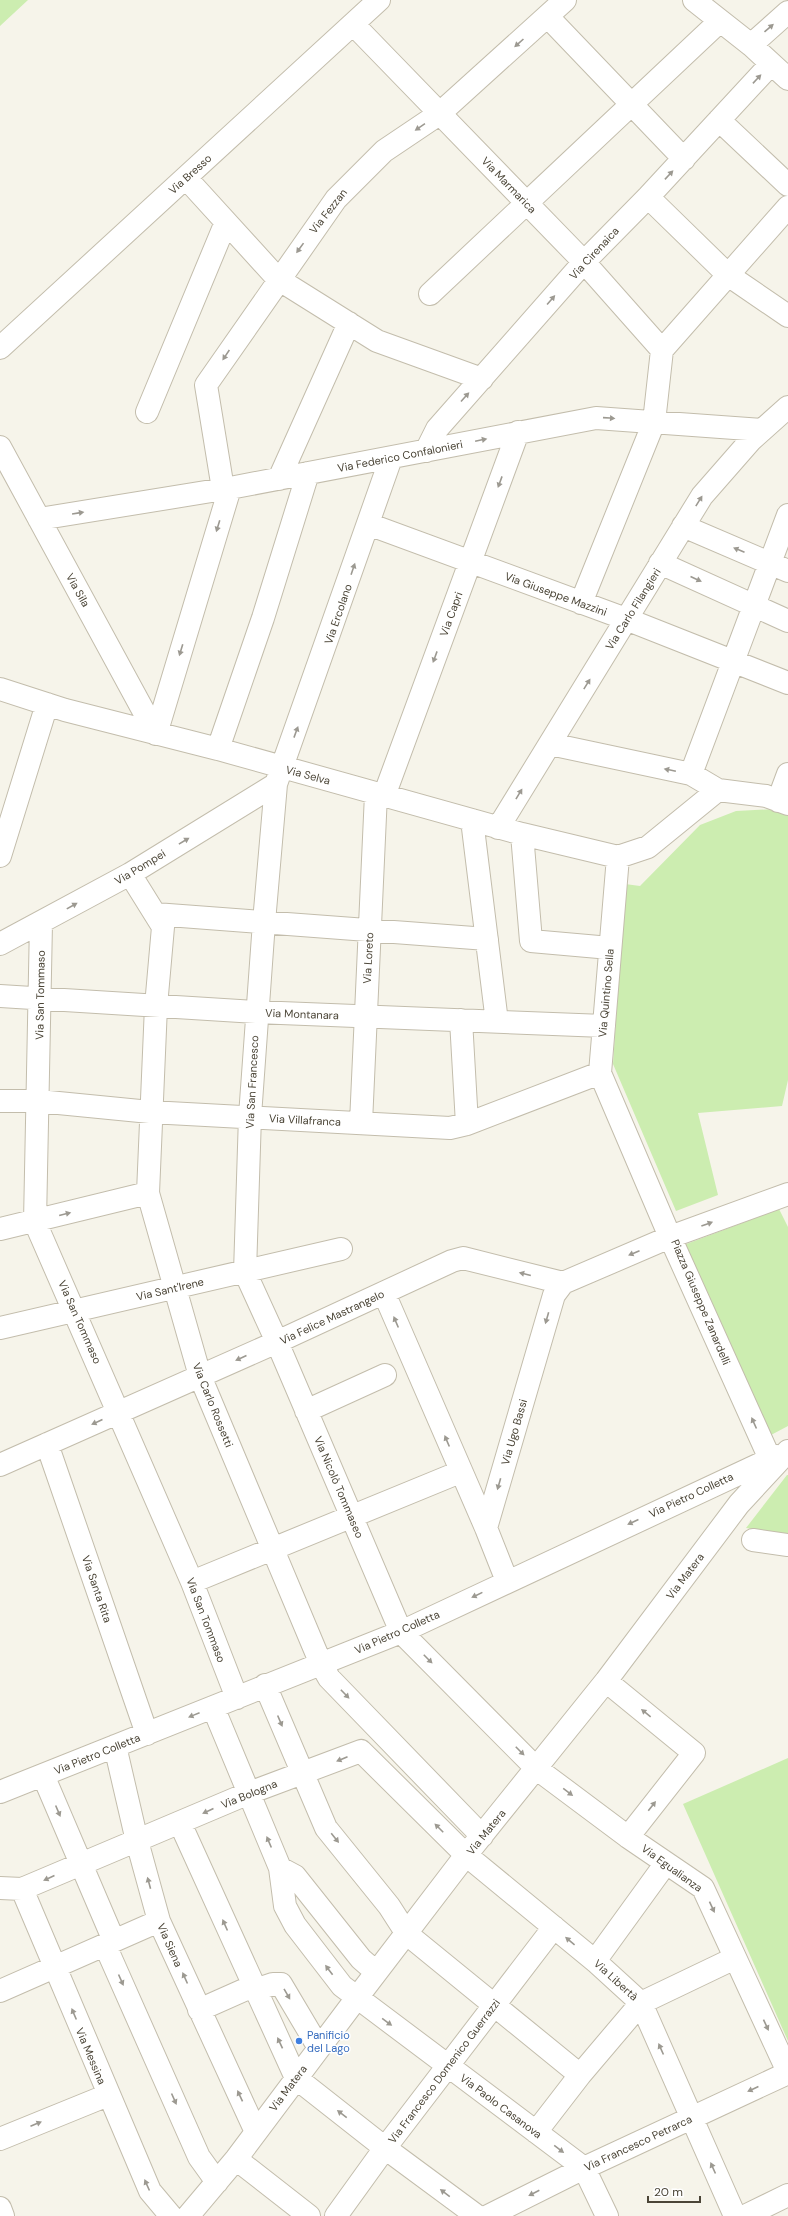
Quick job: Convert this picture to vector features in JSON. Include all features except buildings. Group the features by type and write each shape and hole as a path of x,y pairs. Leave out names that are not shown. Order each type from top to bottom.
{"street":[{"name":"Via Bresso","path":"0,348 379,0"},
{"name":"Via Fezzan","path":"226,489 206,385 278,279 336,199 384,151 439,114 548,17 565,0"},
{"path":"694,0 750,45 788,79"},
{"path":"750,45 788,12"},
{"path":"548,17 684,159"},
{"path":"430,294 720,21"},
{"name":"Via Marmarica","path":"353,24 584,262 662,350"},
{"name":"Via Cirenaica","path":"426,451 437,429 584,262 684,159 771,64"},
{"path":"719,120 788,185"},
{"path":"186,178 278,279 377,341 482,379"},
{"path":"648,197 728,276 788,316"},
{"path":"581,603 654,422 662,350 788,207"},
{"path":"147,412 226,222"},
{"path":"279,479 349,323"},
{"name":"Via Carlo Filangieri","path":"498,828 702,496 750,440 788,407"},
{"name":"Via Federico Confalonieri","path":"39,519 226,489 596,418 762,430"},
{"name":"Via Capri","path":"380,795 470,562 518,432"},
{"name":"Via Sila","path":"0,447 156,734"},
{"name":"Via Ercolano","path":"280,776 391,458"},
{"path":"218,749 262,618 308,473"},
{"path":"156,734 226,489"},
{"path":"691,774 754,606 779,567 788,515"},
{"name":"Via Giuseppe Mazzini","path":"368,524 626,619 734,660 788,683"},
{"path":"683,526 779,567"},
{"path":"660,563 788,621"},
{"name":"Via Selva","path":"0,689 47,704 156,734 218,749 280,776 380,795 498,828 618,857"},
{"path":"0,856 47,704"},
{"path":"550,744 691,774 718,790 766,796 783,802 788,774"},
{"name":"Via Pompei","path":"0,944 130,874 280,776"},
{"name":"Via San Francesco","path":"277,1342 245,1272 250,1116 256,1012 280,776"},
{"path":"618,857 648,848 718,790"},
{"name":"Via Loreto","path":"361,1123 370,930 380,795"},
{"path":"472,820 497,1022"},
{"path":"522,834 531,941 610,948"},
{"name":"Via Quintino Sella","path":"618,857 600,1073 670,1237"},
{"name":"Via Carlo Rossetti","path":"130,874 163,927 156,1006 150,1112 148,1193 174,1289 200,1376 321,1664 329,1678 482,1836"},
{"path":"155,914 486,939"},
{"name":"Via San Tommaso","path":"41,923 35,1222 75,1310 192,1582 237,1698"},
{"name":"Via Montanara","path":"0,996 256,1012 604,1026"},
{"path":"461,1020 467,1124"},
{"name":"Via Villafranca","path":"0,1101 38,1101 150,1112 250,1116 450,1128 467,1124 600,1073"},
{"path":"0,1229 35,1222 148,1193"},
{"name":"Piazza Giuseppe Zanardelli","path":"781,1454 670,1237 788,1194"},
{"path":"563,1284 670,1237"},
{"name":"Via Sant'Irene","path":"0,1328 174,1289 340,1249"},
{"name":"Via Felice Mastrangelo","path":"0,1465 277,1342 452,1261 463,1258 563,1284"},
{"name":"Via Ugo Bassi","path":"486,1528 554,1295 563,1284"},
{"path":"384,1293 460,1472 486,1528 507,1581"},
{"name":"Via Nicolò Tommaseo","path":"277,1342 401,1632"},
{"path":"306,1410 385,1375"},
{"name":"Via Santa Rita","path":"47,1444 147,1734"},
{"name":"Via Pietro Colletta","path":"0,1792 401,1632 507,1581 781,1454"},
{"name":"Via Matera","path":"188,2216 236,2159 466,1855 537,1769 606,1681 739,1504 781,1454"},
{"path":"192,1582 352,1518 460,1472"},
{"path":"753,1540 788,1545"},
{"name":"Via Egualianza","path":"401,1632 537,1769 628,1836 703,1888 788,2072"},
{"path":"606,1681 694,1753 628,1836"},
{"path":"265,1685 326,1828 389,1906 407,1934 580,2075"},
{"name":"Via Paolo Casanova","path":"213,1707 280,1868 285,1906 295,1925 342,1986 356,1999 584,2168 607,2216"},
{"name":"Via Siena","path":"115,1746 137,1841 159,1921 256,2132"},
{"name":"Via Bologna","path":"0,1888 22,1890 248,1793 361,1751 466,1855"},
{"path":"43,1775 81,1864 109,1943 199,2157 217,2182"},
{"path":"180,1823 296,2078 385,2148 476,2216"},
{"name":"Via Libertà","path":"466,1855 595,1961 641,2002 735,2216"},
{"path":"595,1961 666,1863"},
{"path":"280,1868 295,1876 361,1959 376,1972"},
{"name":"Via Messina","path":"22,1890 150,2191 171,2216"},
{"path":"0,1991 159,1921"},
{"name":"Via Francesco Domenico Guerrazzi","path":"336,2216 385,2148 554,1927"},
{"path":"536,2132 580,2075 641,2002 735,1958"},
{"path":"199,2010 254,1988 272,1984 281,1984 319,2048"},
{"name":"Via Francesco Petrarca","path":"488,2216 584,2168 788,2072"},
{"path":"0,2139 108,2094"},
{"path":"236,2159 309,2216"},
{"path":"745,2216 788,2195"},
{"path":"0,2208 3,2216"}],"green space":[{"path":"0,0 28,0 0,26"},
{"path":"776,809 788,814 788,1080 782,1106 698,1113 718,1195 676,1211 613,1064 625,884 640,886 700,825 736,811"},
{"path":"779,1209 788,1227 788,1426 771,1435 681,1246"},
{"path":"787,1475 788,1534 746,1528"},
{"path":"788,1758 788,2041 683,1804"}],"place":[{"name":"Panificio del Lago","path":"299,2041"}]}
